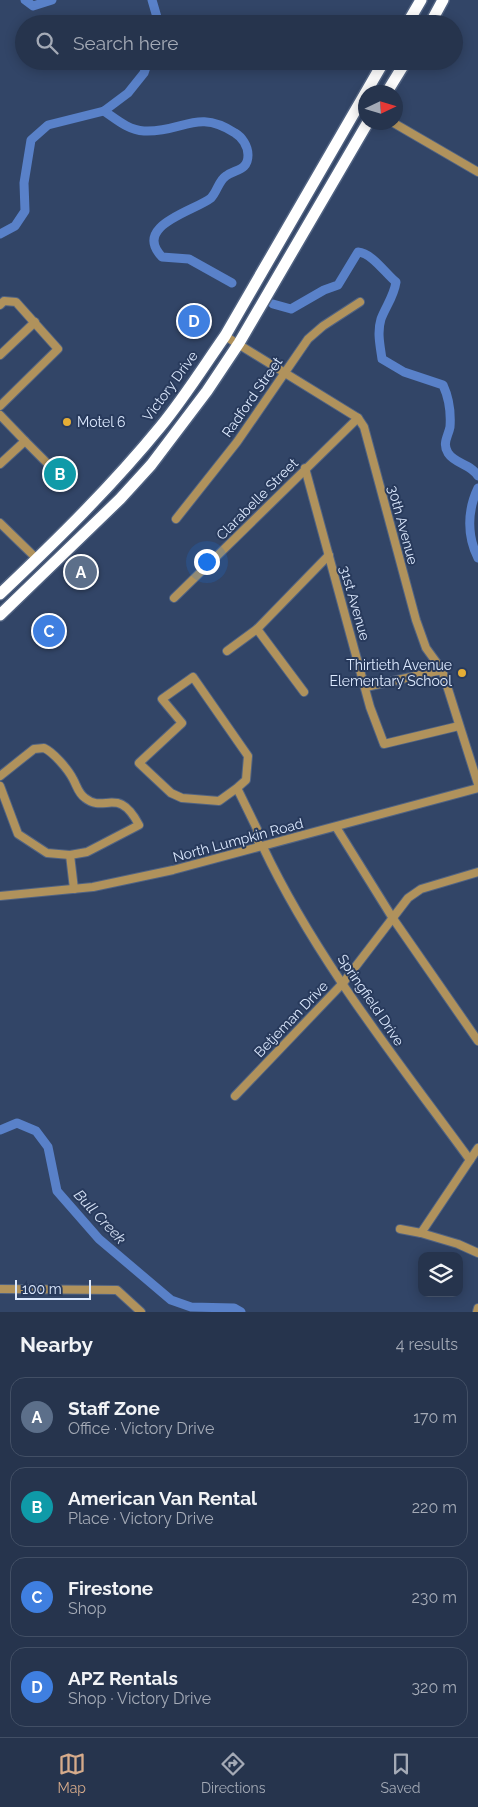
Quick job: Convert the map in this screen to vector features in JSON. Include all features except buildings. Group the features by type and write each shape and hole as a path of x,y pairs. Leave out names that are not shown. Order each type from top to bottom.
{"highway":[{"path":"435,15 444,0"},
{"path":"411,15 416,2"},
{"name":"Victory Drive","path":"372,85 380,70"},
{"path":"391,85 400,70"},
{"name":"Victory Drive","path":"0,594 111,483 162,425 225,336 358,112"},
{"path":"0,614 120,499 151,465 207,391 239,342 363,130"},
{"path":"36,559 47,570"}],"street":[{"path":"403,128 478,172"},
{"path":"0,305 4,301 16,302 58,349 0,406"},
{"name":"Radford Street","path":"176,519 237,442 284,371 308,339 323,326 360,302"},
{"path":"0,355 35,322"},
{"path":"225,336 239,342 358,418"},
{"path":"1,417 47,463"},
{"name":"Clarabelle Street","path":"174,598 358,418"},
{"name":"30th Avenue","path":"358,418 364,427 416,620 426,648 442,670 478,784"},
{"path":"0,464 24,441"},
{"name":"31st Avenue","path":"305,468 375,723 384,744 459,726"},
{"path":"0,523 36,559"},
{"path":"227,651 257,629 329,555"},
{"path":"257,629 304,692"},
{"path":"366,688 442,670"},
{"path":"193,677 248,756 246,780 237,788 218,801 182,798 171,793 140,763 182,723 162,699 193,677"},
{"path":"0,776 34,749 44,748 73,778 83,798 89,801 121,804 132,811 139,825 87,852 70,855 47,853 18,834 0,786"},
{"name":"Springfield Drive","path":"237,788 249,808 259,836 260,845 282,889 359,1010 470,1160"},
{"name":"North Lumpkin Road","path":"0,896 74,889 173,870 260,845 336,827 478,788"},
{"path":"336,827 392,917 478,1041"},
{"path":"70,855 74,889"},
{"name":"Betjeman Drive","path":"235,1096 343,983 408,898 421,889 478,872"},
{"path":"421,1234 478,1148"},
{"path":"400,1229 458,1244 478,1253"},
{"path":"0,1289 118,1290 141,1312"},
{"path":"477,1312 478,1308"}],"waterway":[{"name":"Bull Creek","path":"25,0 33,6 52,0"},
{"name":"Bull Creek","path":"152,0 156,15"},
{"name":"Bull Creek","path":"0,234 15,226 25,211 24,183 31,140 48,125 104,111 128,93 145,70"},
{"path":"104,111 122,124 133,129 158,131 190,123 210,122 235,133 242,139 247,148 246,164 224,178 211,198 169,220 160,228 155,236 155,246 162,257 189,259 232,283"},
{"path":"273,304 291,309 324,290 338,285 358,252 373,260 396,282 394,292 383,314 379,329 382,359 404,372 443,385 448,400 450,416 450,427 445,443 446,449 451,457 471,469 478,476"},
{"path":"478,488 470,514 470,532 478,558"},
{"name":"Bull Creek","path":"0,1130 17,1123 36,1131 48,1147 57,1191 99,1239 171,1300 191,1307 234,1308 241,1312"}],"place":[{"name":"APZ Rentals","path":"194,321"},
{"name":"Motel 6","path":"67,422"},
{"name":"American Van Rental","path":"60,474"},
{"name":"Staff Zone","path":"81,572"},
{"name":"Firestone","path":"49,631"},
{"name":"Thirtieth Avenue Elementary School","path":"462,673"}]}
